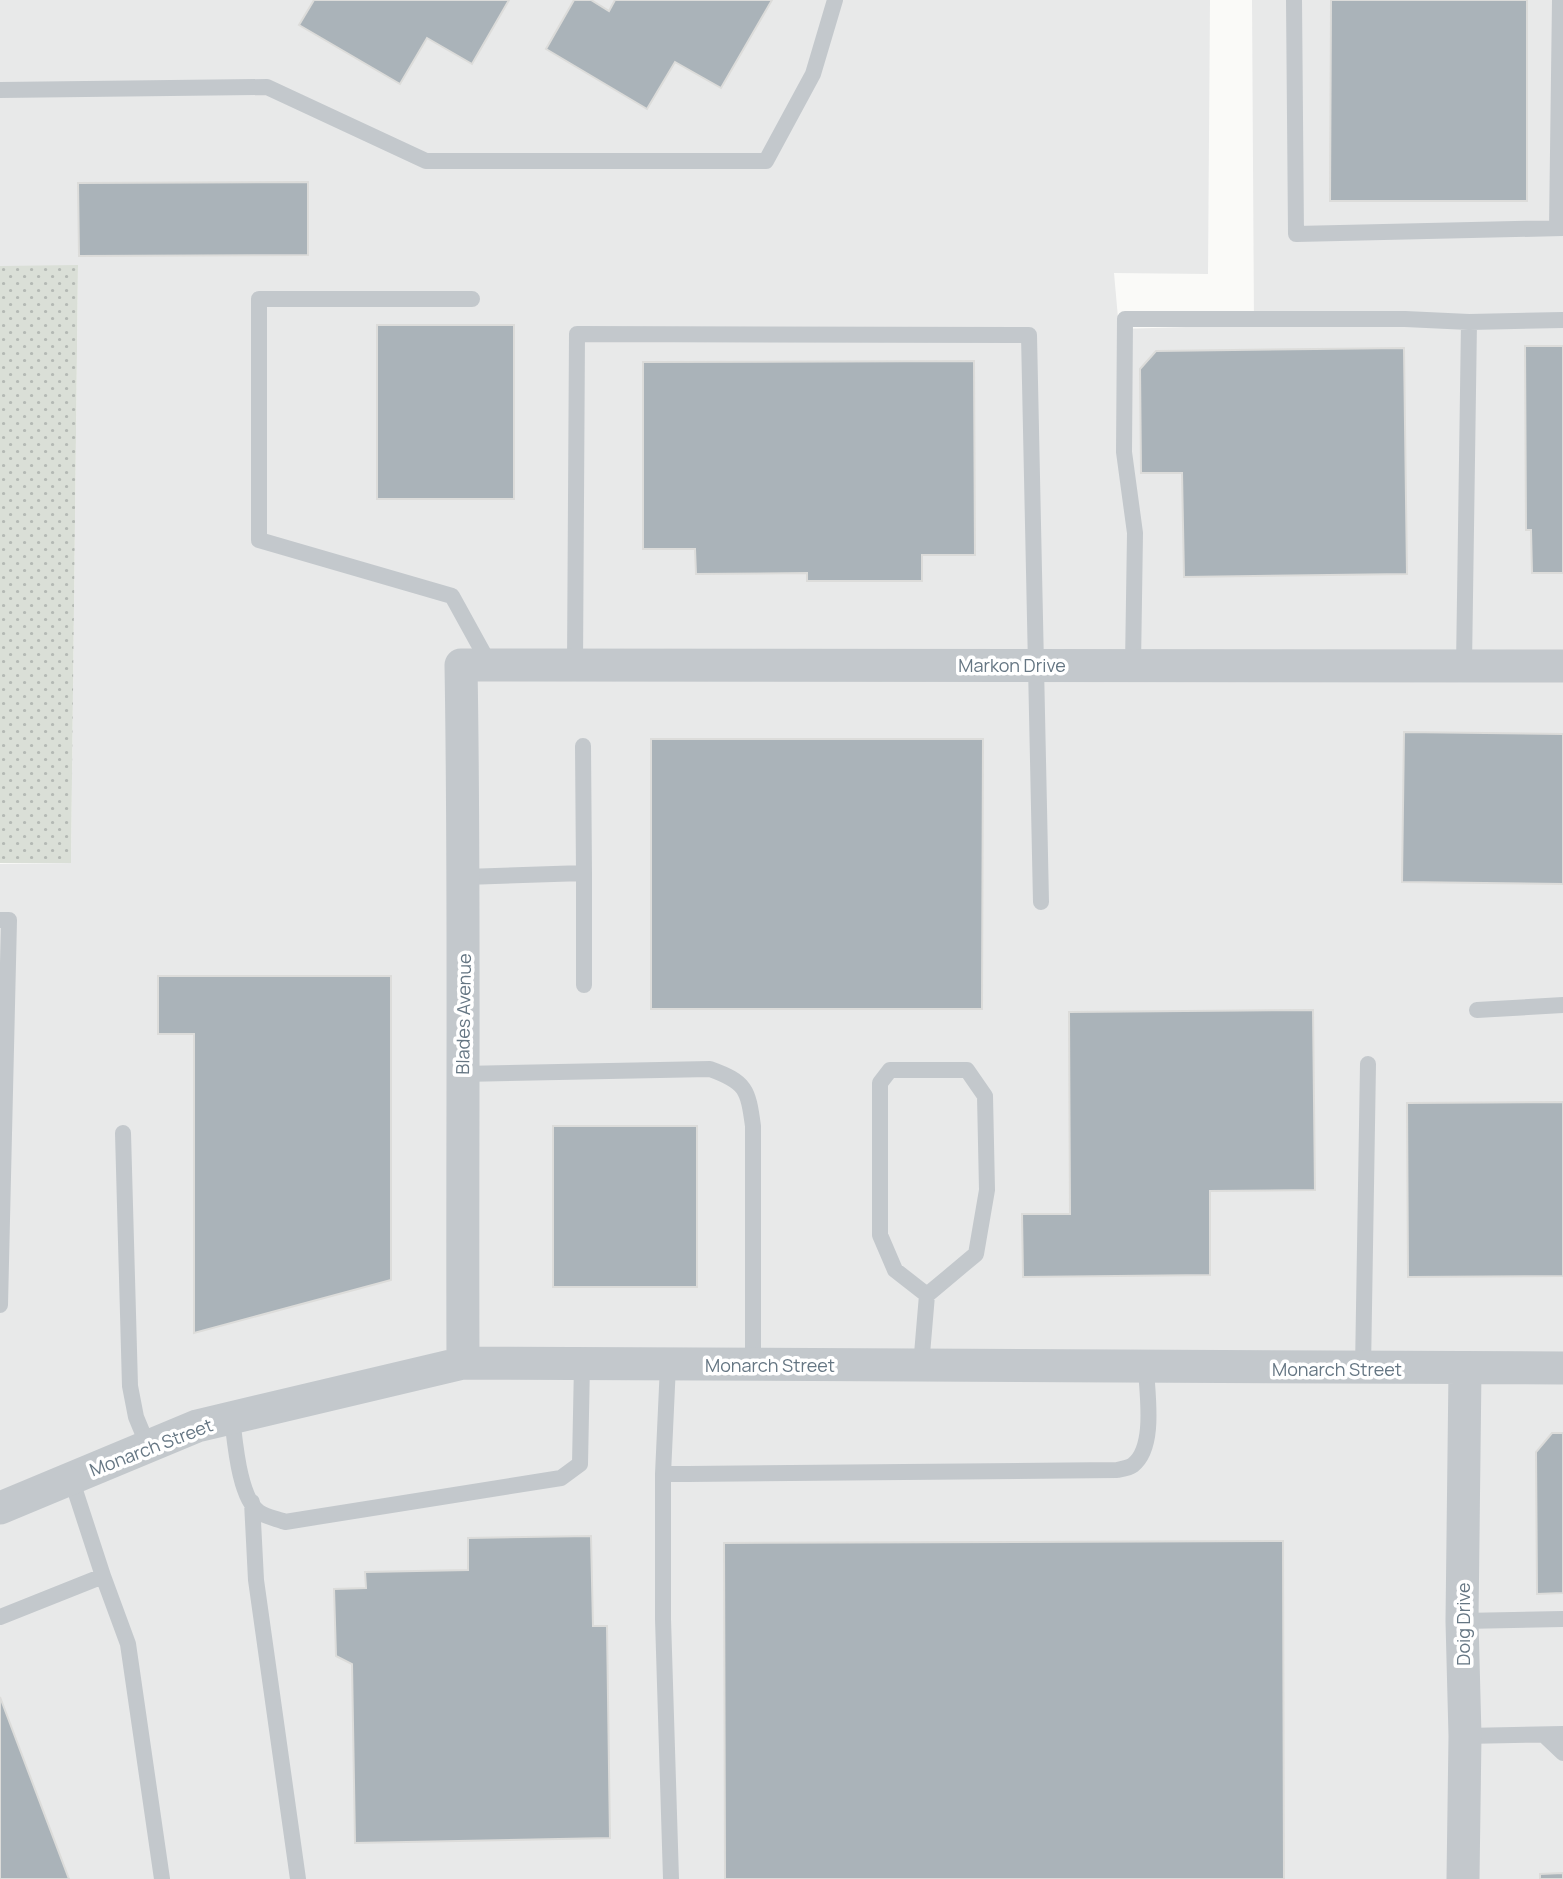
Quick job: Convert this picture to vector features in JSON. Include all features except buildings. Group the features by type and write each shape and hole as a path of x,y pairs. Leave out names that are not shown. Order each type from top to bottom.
{"street":[{"name":"Markon Drive","path":"476,665 1563,666"},
{"name":"Blades Avenue","path":"463,1363 464,877 476,665"},
{"name":"Monarch Street","path":"0,1507 197,1426 463,1363 1465,1370 1563,1368"},
{"name":"Doig Drive","path":"1463,1879 1465,1370"}],"lane":[{"path":"0,90 267,87 426,161 766,161 813,74 835,0"},
{"path":"1294,0 1296,234 1560,228 1560,0"},
{"path":"472,299 259,299 259,540 452,596 476,665"},
{"path":"1133,665 1135,533 1124,452 1125,319 1405,319 1469,322 1563,320"},
{"path":"1464,666 1469,322"},
{"path":"575,665 577,334 1029,335 1041,902"},
{"path":"583,746 584,985"},
{"path":"464,877 584,873"},
{"path":"0,920 9,920 0,1306"},
{"path":"1477,1010 1563,1005"},
{"path":"1363,1369 1368,1064"},
{"path":"462,1074 710,1069 736,1078 750,1098 753,1126 753,1365"},
{"path":"921,1366 927,1295 976,1254 987,1190 985,1096 967,1070 890,1070 880,1083 880,1235 895,1270 927,1295"},
{"path":"123,1133 130,1386 136,1417 148,1446"},
{"path":"232,1418 246,1494 259,1512 285,1522 561,1478 580,1464 582,1364"},
{"path":"668,1365 663,1474 663,1619 671,1879"},
{"path":"663,1474 1117,1470 1132,1466 1144,1451 1149,1425 1146,1368"},
{"path":"71,1478 128,1644 162,1879"},
{"path":"252,1502 256,1580 298,1879"},
{"path":"0,1617 103,1576"},
{"path":"1462,1621 1563,1619"},
{"path":"1465,1736 1563,1734"},
{"path":"1544,1735 1563,1753"}],"shaded area":[{"path":"0,0 1210,0 1208,274 1114,273 1119,329 1254,325 1252,0 1563,0 1563,1879 0,1879 0,864 71,863 78,266 0,266"},
{"path":"78,265 71,863 0,863 0,266"}]}
